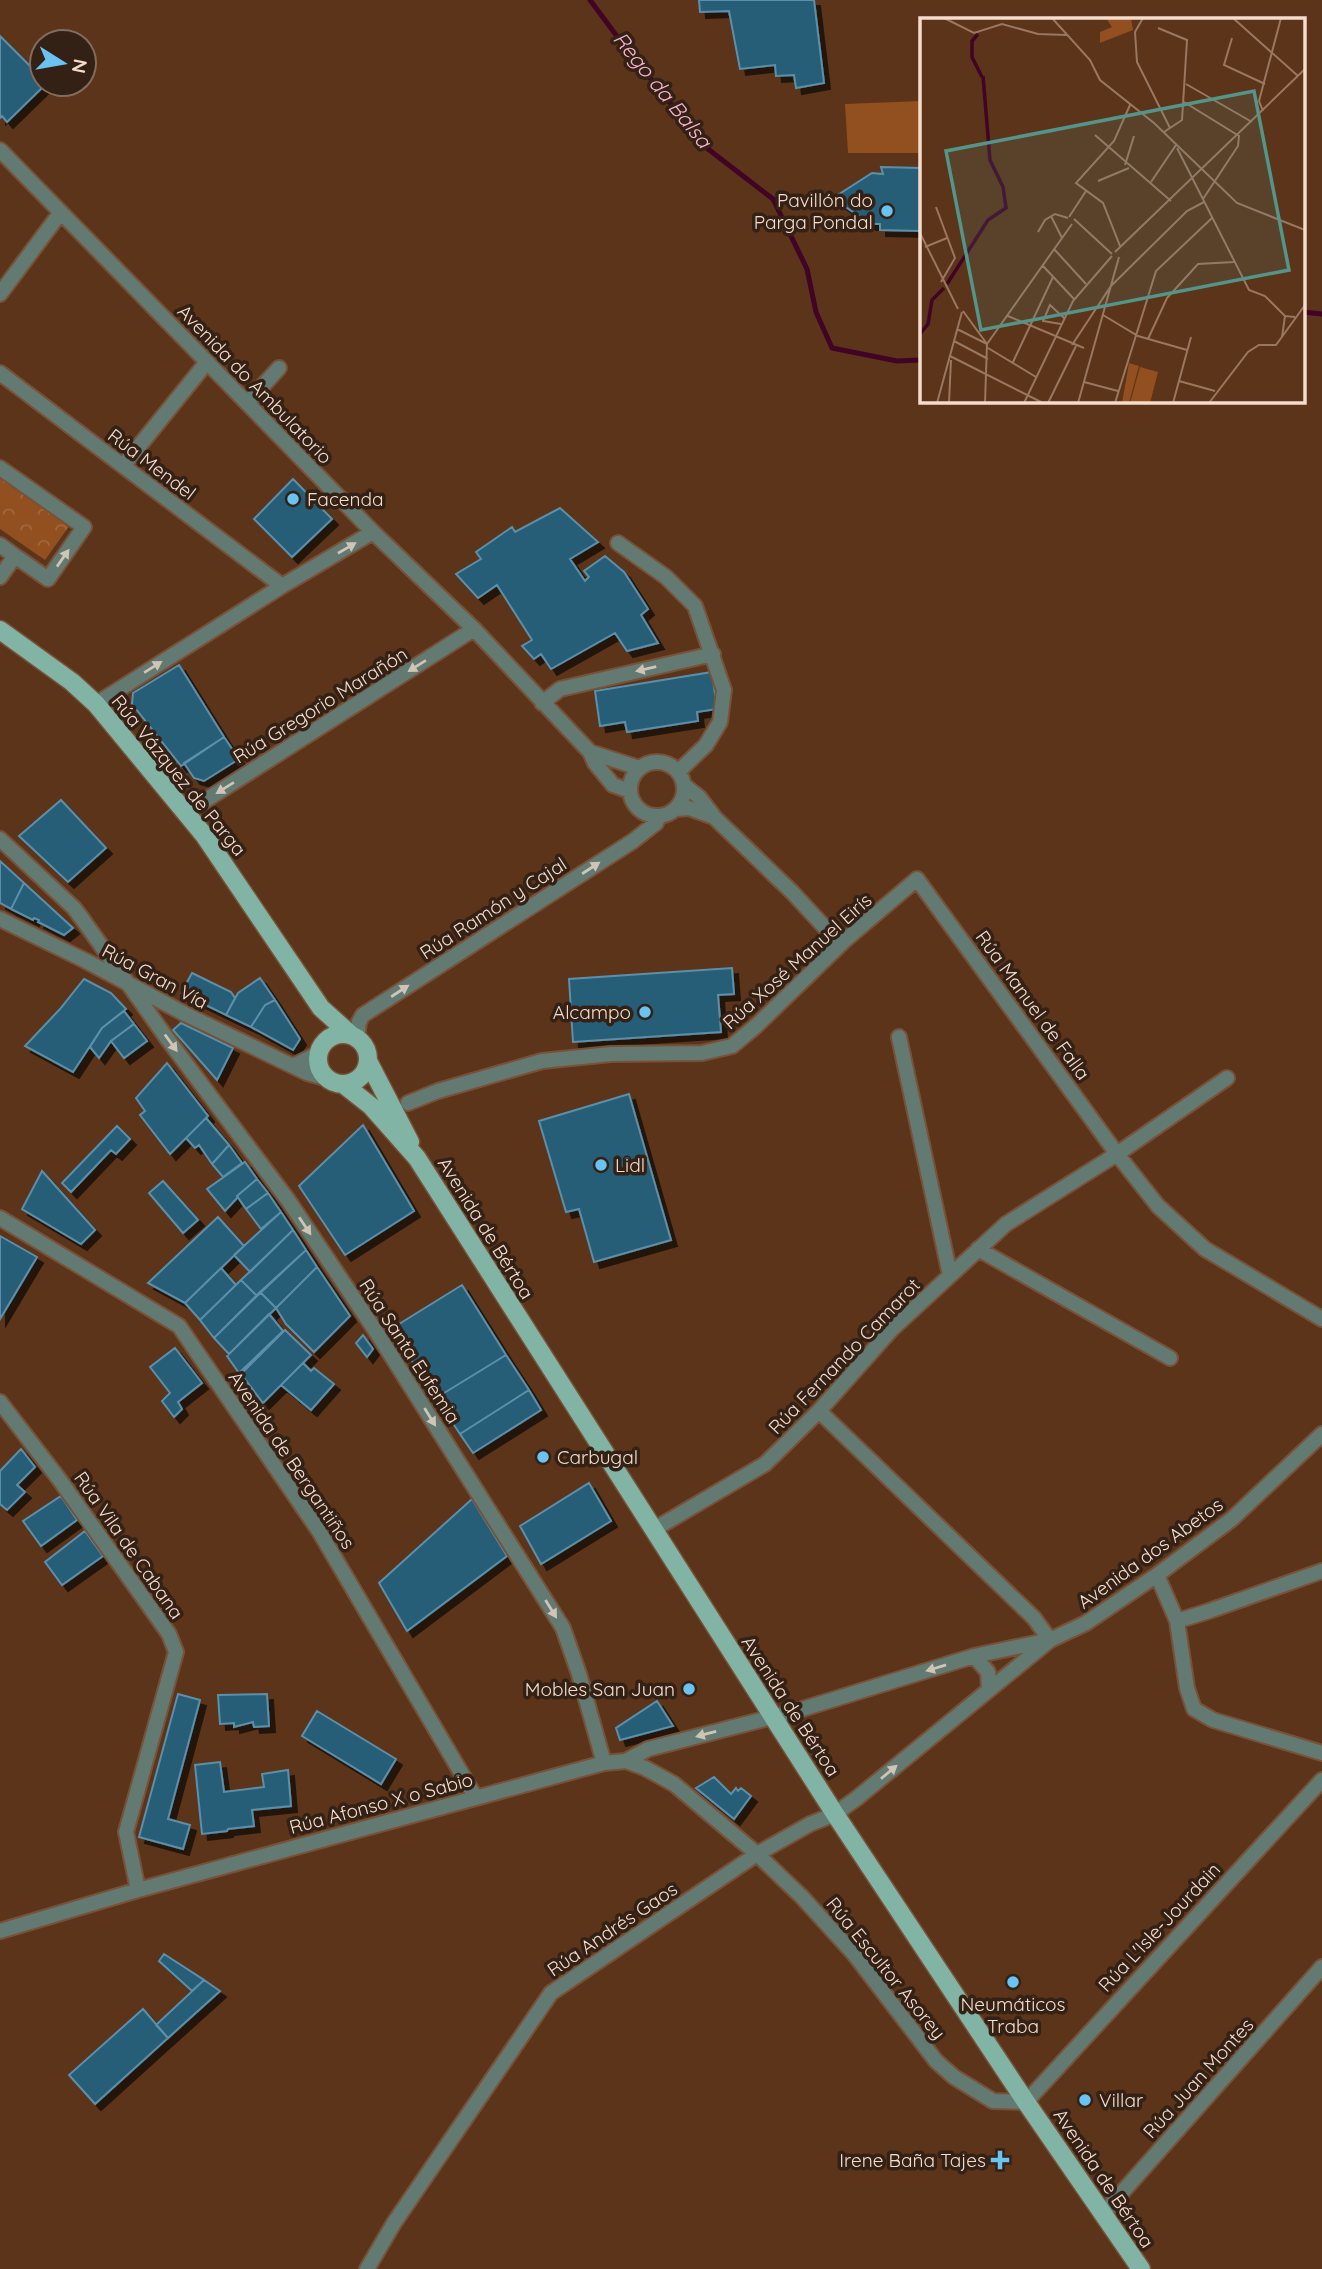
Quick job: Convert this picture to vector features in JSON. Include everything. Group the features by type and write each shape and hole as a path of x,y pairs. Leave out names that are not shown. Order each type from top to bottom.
{"main road":[{"name":"Rúa Vázquez de Parga","path":"0,630 72,682 96,704 187,812 321,1008 354,1036"},
{"path":"320,1050 333,1036 354,1036 367,1052 368,1061 362,1075 350,1083 336,1082 320,1068 320,1050 321,1008"},
{"name":"Avenida de Bértoa","path":"368,1061 417,1158"},
{"name":"Avenida de Bértoa","path":"336,1082 371,1106 417,1158 835,1814 1140,2269"}],"street":[{"name":"Avenida do Ambulatorio","path":"0,150 373,532 474,629 590,752 595,763 613,785 631,791"},
{"path":"0,294 61,212"},
{"path":"123,466 206,362"},
{"path":"247,403 279,368"},
{"name":"Rúa Mendel","path":"0,373 282,586"},
{"path":"0,468 84,527 48,579 0,545"},
{"path":"96,704 282,586 373,532"},
{"path":"618,543 666,576 695,606 723,690 720,722 706,745 679,771"},
{"path":"0,577 15,556"},
{"name":"Rúa Gregorio Marañón","path":"187,812 474,629"},
{"path":"542,703 560,689 713,654"},
{"name":"Avenida do Ambulatorio","path":"590,752 639,768"},
{"path":"715,818 689,808 676,809 659,816 642,811 632,799 631,783 639,768 647,763 664,762 679,771 685,786 699,797 715,818 785,884 831,933 844,941"},
{"path":"676,809 685,786"},
{"name":"Rúa Ramón y Cajal","path":"354,1036 363,1015 633,841 656,823 659,816"},
{"name":"Rúa Santa Eufemia","path":"0,839 74,908 310,1233 377,1334 563,1628 604,1763"},
{"name":"Rúa Xosé Manuel Eirís","path":"408,1103 438,1091 542,1061 611,1054 702,1053 732,1046 844,941 917,879"},
{"name":"Rúa Manuel de Falla","path":"917,879 1117,1154 1158,1206 1205,1249 1322,1319"},
{"name":"Rúa Gran Vía","path":"0,919 185,1014 293,1066 336,1082"},
{"path":"899,1037 950,1275"},
{"path":"293,1066 320,1050"},
{"name":"Rúa Fernando Camarot","path":"653,1530 765,1464 819,1411 891,1330 1006,1224 1117,1154 1227,1078"},
{"path":"382,1086 408,1103 408,1136"},
{"name":"Avenida de Bergantiños","path":"0,1218 179,1326 319,1531 476,1797"},
{"path":"978,1249 1170,1358"},
{"name":"Rúa Vila de Cabana","path":"0,1402 59,1479 169,1634 176,1652 126,1832 138,1890"},
{"path":"819,1411 1034,1618 1049,1640"},
{"name":"Avenida dos Abetos","path":"835,1814 1049,1640 1086,1623 1157,1575 1232,1518 1322,1434"},
{"path":"1177,1621 1322,1571"},
{"path":"1157,1575 1177,1621 1187,1688 1194,1709 1213,1720 1322,1753"},
{"name":"Rúa Afonso X o Sabio","path":"0,1931 476,1797 604,1763 626,1761 648,1749 796,1711 974,1656 1049,1640"},
{"path":"974,1656 988,1672 989,1688"},
{"name":"Rúa Escultor Asorey","path":"626,1761 674,1784 757,1854 802,1897 854,1954 936,2061 954,2077 993,2101 1026,2102"},
{"name":"Rúa L'Isle-Jourdain","path":"1026,2102 1322,1780"},
{"name":"Rúa Andrés Gaos","path":"367,2269 394,2223 551,1993 757,1854 810,1824 835,1814"},
{"name":"Rúa Juan Montes","path":"1102,2215 1322,1967"}],"green space":[{"path":"920,101 920,153 848,153 845,104"},
{"path":"0,478 70,525 45,560 0,529"}],"building":[{"path":"699,0 814,0 824,83 796,88 794,75 776,76 775,65 740,69 729,11 700,12"},
{"path":"0,36 28,64 28,98 32,98 7,122 2,116 0,118"},
{"name":"Pavillón do Parga Pondal","path":"881,167 920,168 920,231 880,230 880,224 870,224 833,198 872,173 883,174"},
{"name":"Facenda","path":"293,479 332,519 292,557 254,519"},
{"path":"560,508 598,542 570,559 585,581 589,577 584,571 605,556 624,572 648,609 641,615 658,643 627,651 615,633 551,669 541,654 534,659 522,646 532,640 497,585 478,598 456,574 481,559 476,552 512,527 515,532"},
{"path":"179,665 224,737 181,766 132,704 133,693"},
{"path":"712,672 717,709 697,712 698,721 627,732 625,722 600,726 595,691"},
{"path":"224,737 239,759 204,781 194,778 184,763"},
{"path":"61,800 106,848 68,882 19,836"},
{"path":"0,861 24,883 11,909 0,903"},
{"path":"24,883 73,928 64,935 38,922 39,920 33,920 11,909"},
{"name":"Alcampo","path":"732,968 734,994 718,995 721,1032 573,1042 569,979"},
{"path":"192,973 231,992 235,998 226,1015 181,993"},
{"path":"260,978 275,1000 265,1005 251,1027 226,1015 238,993"},
{"path":"84,979 111,993 126,1009 102,1028 73,1072 25,1046"},
{"path":"275,1000 300,1039 293,1050 251,1027 265,1005"},
{"path":"124,1011 134,1024 111,1041 99,1058 90,1047 102,1028"},
{"path":"181,1023 233,1048 217,1080 173,1030"},
{"path":"134,1024 147,1041 124,1058 111,1041"},
{"path":"167,1063 208,1116 170,1154 140,1115 145,1111 136,1098"},
{"name":"Lidl","path":"629,1094 671,1240 594,1262 579,1209 566,1212 539,1121"},
{"path":"206,1118 229,1145 212,1164 199,1145 195,1148 186,1138"},
{"path":"363,1125 414,1211 345,1255 299,1186"},
{"path":"117,1126 130,1139 116,1154 111,1150 71,1192 62,1183"},
{"path":"229,1145 242,1163 223,1177 212,1164"},
{"path":"245,1162 257,1179 237,1196 225,1211 207,1189"},
{"path":"42,1171 95,1230 81,1244 22,1209"},
{"path":"257,1179 268,1193 246,1209 237,1196"},
{"path":"163,1181 198,1220 183,1233 149,1193"},
{"path":"268,1193 281,1212 261,1229 246,1209"},
{"path":"281,1212 293,1230 250,1272 234,1255"},
{"path":"218,1217 244,1246 185,1303 148,1283"},
{"path":"293,1230 306,1250 257,1296 241,1280"},
{"path":"0,1236 37,1257 0,1319"},
{"path":"306,1250 317,1267 276,1308 260,1292"},
{"path":"317,1267 350,1316 314,1352 286,1324 276,1308"},
{"path":"221,1268 236,1285 200,1320 185,1303"},
{"path":"241,1280 257,1296 214,1338 200,1320"},
{"path":"462,1285 506,1355 436,1398 391,1329"},
{"path":"260,1292 276,1308 229,1354 214,1338"},
{"path":"269,1314 283,1331 239,1373 227,1356"},
{"path":"285,1330 311,1355 263,1403 241,1374"},
{"path":"363,1335 373,1349 367,1357 356,1343"},
{"path":"175,1348 202,1383 178,1402 182,1409 174,1417 162,1401 170,1393 150,1367"},
{"path":"506,1355 529,1390 460,1434 436,1398"},
{"path":"303,1363 311,1371 314,1368 334,1384 311,1410 281,1385"},
{"path":"529,1390 541,1410 473,1453 460,1434"},
{"path":"21,1449 35,1467 17,1485 25,1492 7,1510 0,1504 0,1471"},
{"path":"589,1483 611,1521 541,1564 520,1526"},
{"path":"61,1496 77,1520 41,1546 23,1521"},
{"path":"472,1499 507,1556 407,1631 379,1583"},
{"path":"85,1531 103,1556 62,1585 45,1562"},
{"path":"178,1694 200,1700 168,1819 190,1825 183,1849 139,1837"},
{"path":"267,1694 269,1726 254,1727 253,1722 234,1727 234,1723 220,1724 218,1695"},
{"path":"657,1701 673,1726 620,1740 616,1728"},
{"path":"317,1711 396,1759 381,1784 302,1736"},
{"path":"220,1762 224,1792 264,1787 262,1774 288,1770 291,1806 252,1810 254,1826 202,1834 195,1765"},
{"path":"714,1777 731,1794 736,1788 738,1791 741,1788 751,1796 734,1819 696,1788"},
{"path":"164,1954 204,1980 192,1991 159,1961"},
{"path":"204,1980 220,1991 168,2038 156,2025"},
{"path":"143,2009 168,2038 95,2104 69,2075"}],"waterway":[{"name":"Rego da Balsa","path":"590,0 708,149 773,199 807,269 816,312 832,348 897,361 920,360"},
{"name":"Rego da Balsa","path":"1304,312 1322,314"}],"place":[{"name":"Pavillón do Parga Pondal","path":"887,211"},
{"name":"Facenda","path":"293,499"},
{"name":"Alcampo","path":"645,1012"},
{"name":"Lidl","path":"601,1165"},
{"name":"Carbugal","path":"543,1457"},
{"name":"Mobles San Juan","path":"689,1689"},
{"name":"Neumáticos Traba","path":"1013,1982"},
{"name":"Villar","path":"1085,2100"},
{"name":"Irene Baña Tajes","path":"1000,2160"}]}
